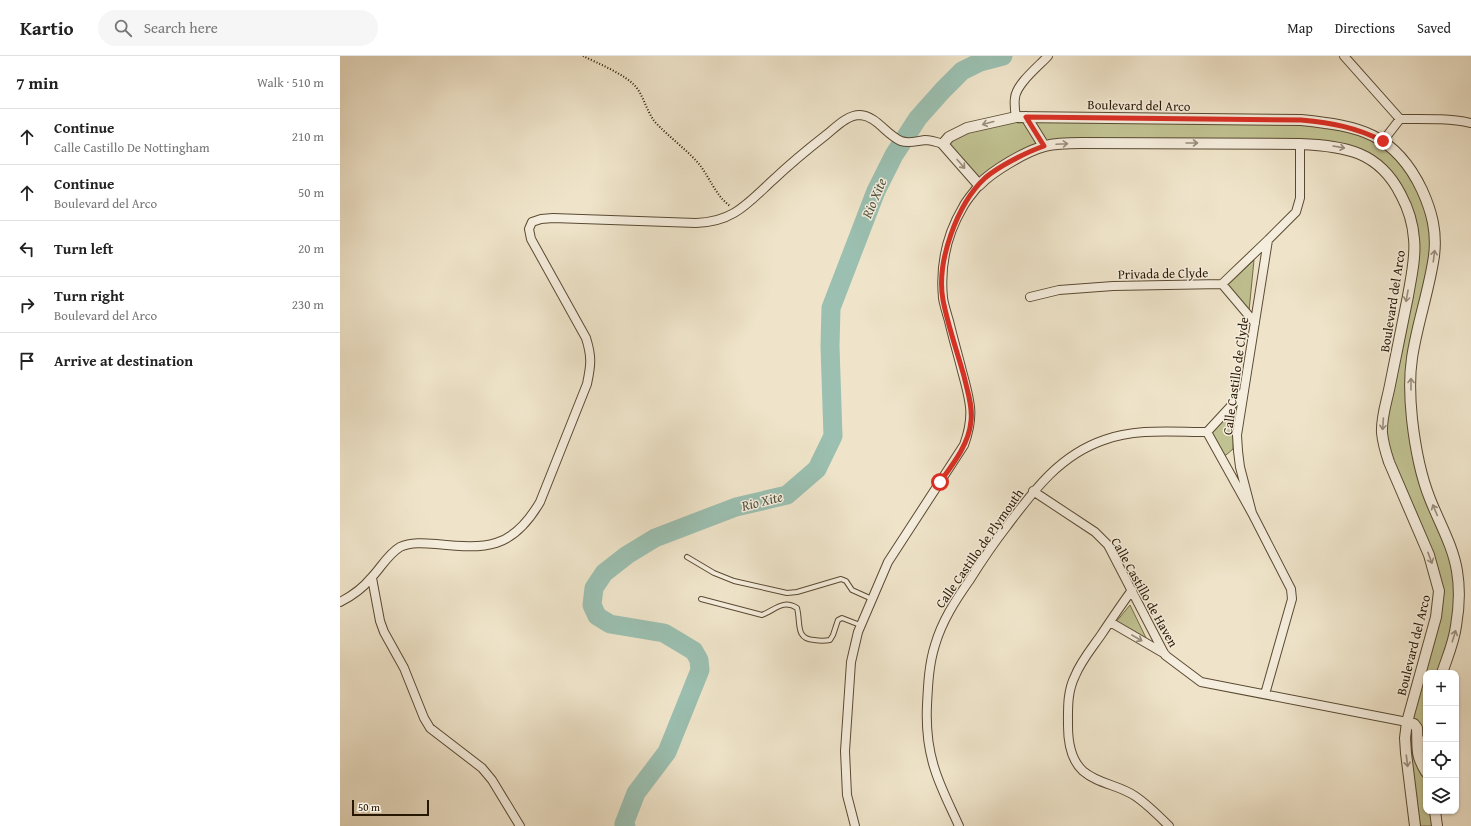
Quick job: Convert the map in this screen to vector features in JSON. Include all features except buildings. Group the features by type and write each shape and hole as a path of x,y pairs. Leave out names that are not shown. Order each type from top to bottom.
{"street":[{"path":"1044,146 1021,117 1015,97 1022,84 1048,56"},
{"path":"1344,56 1400,119 1460,121 1471,123"},
{"path":"340,602 353,595 372,578 390,555 401,547 414,543 469,547 488,546 503,540 518,530 531,517 540,502 587,384 590,369 590,353 586,338 531,239 529,229 532,222 541,219 553,218 709,223 724,219 752,200 810,148 854,116 867,116 891,135 902,141 912,142 925,140 943,144 979,185 963,207 958,218 945,250 942,270 943,299 967,389 971,410 971,420 964,445 888,562 860,625 851,662 845,751 847,795 855,826"},
{"name":"Boulevard del Arco","path":"943,144 949,137 967,128 1021,117 1301,120 1324,122 1365,132 1383,141 1398,153 1410,167 1430,208 1434,223 1434,256 1412,359 1411,398 1416,446 1422,476 1429,497 1451,548 1457,571 1459,593 1456,627 1443,670"},
{"path":"1383,141 1400,119"},
{"name":"Boulevard del Arco","path":"979,185 991,173 1034,150 1058,143 1328,145 1346,148 1360,154 1388,174 1405,203 1414,238 1410,282 1384,411 1382,432 1384,447 1389,462 1429,555 1439,591 1436,617 1407,722 1405,738 1415,826"},
{"name":"Privada de Clyde","path":"1030,297 1059,290 1113,286 1222,284 1296,212 1300,198 1300,144"},
{"name":"Calle Castillo de Clyde","path":"1265,694 1292,599 1291,590 1252,513 1244,484 1238,451 1239,420 1268,240"},
{"name":"Privada de Clyde","path":"1222,284 1255,323"},
{"path":"1244,392 1206,432 1252,513"},
{"name":"Calle Castillo de Plymouth","path":"958,826 935,770 930,752 926,724 928,682 932,654 948,612 990,548 1033,491 1064,462 1084,448 1105,439 1132,433 1206,432"},
{"name":"Calle Castillo de Haven","path":"1033,491 1098,534 1108,545 1165,655"},
{"path":"372,578 380,621 384,632 404,668 424,718 430,728 482,768 492,780 520,826"},
{"path":"1132,590 1088,653 1072,682 1068,709 1068,737 1070,750 1083,771 1094,778 1134,796 1154,811 1169,826"},
{"name":"Calle Castillo de Haven","path":"1110,622 1165,655 1200,682 1407,722"},
{"path":"1407,722 1414,724 1417,728 1417,750 1419,761 1423,767"},
{"path":"1435,814 1437,826"}],"lane":[{"path":"687,557 714,573 745,584 787,593 797,592 841,579 846,581 852,590 872,599"},
{"path":"701,599 762,614 782,605 791,604 797,608 800,631 803,638 806,640 830,640 838,620 842,618 860,625"}],"path":[{"path":"584,56 628,80 637,88 650,114 656,122 701,166 721,198 738,210"}],"green space":[{"path":"1301,120 1365,132 1410,167 1435,239 1412,359 1416,446 1451,548 1459,593 1443,670 1423,670 1423,814 1435,814 1437,826 1415,826 1406,753 1439,591 1382,432 1414,238 1387,174 1345,148 1044,146 979,185 944,141 993,121"},
{"path":"1254,260 1249,311 1228,285"},
{"path":"1223,419 1234,424 1233,449 1226,455 1221,455 1210,434"},
{"path":"1130,605 1147,640 1116,622"}],"waterway":[{"name":"Rio Xite","path":"626,826 624,824 636,793 667,752 700,670 699,660 694,651 664,633 610,624 597,616 592,605 594,588 604,573 627,555 655,538 736,507 787,495 817,469 833,436 830,346 831,308 876,191 894,155 918,118 943,90 962,71 980,62 1003,56"}],"route":[{"path":"940,482 964,445 971,420 971,410 967,389 943,299 942,270 945,250 963,207 984,179 991,173 1044,146 1026,117 1301,120 1324,122 1347,127 1365,132 1383,141"}]}
